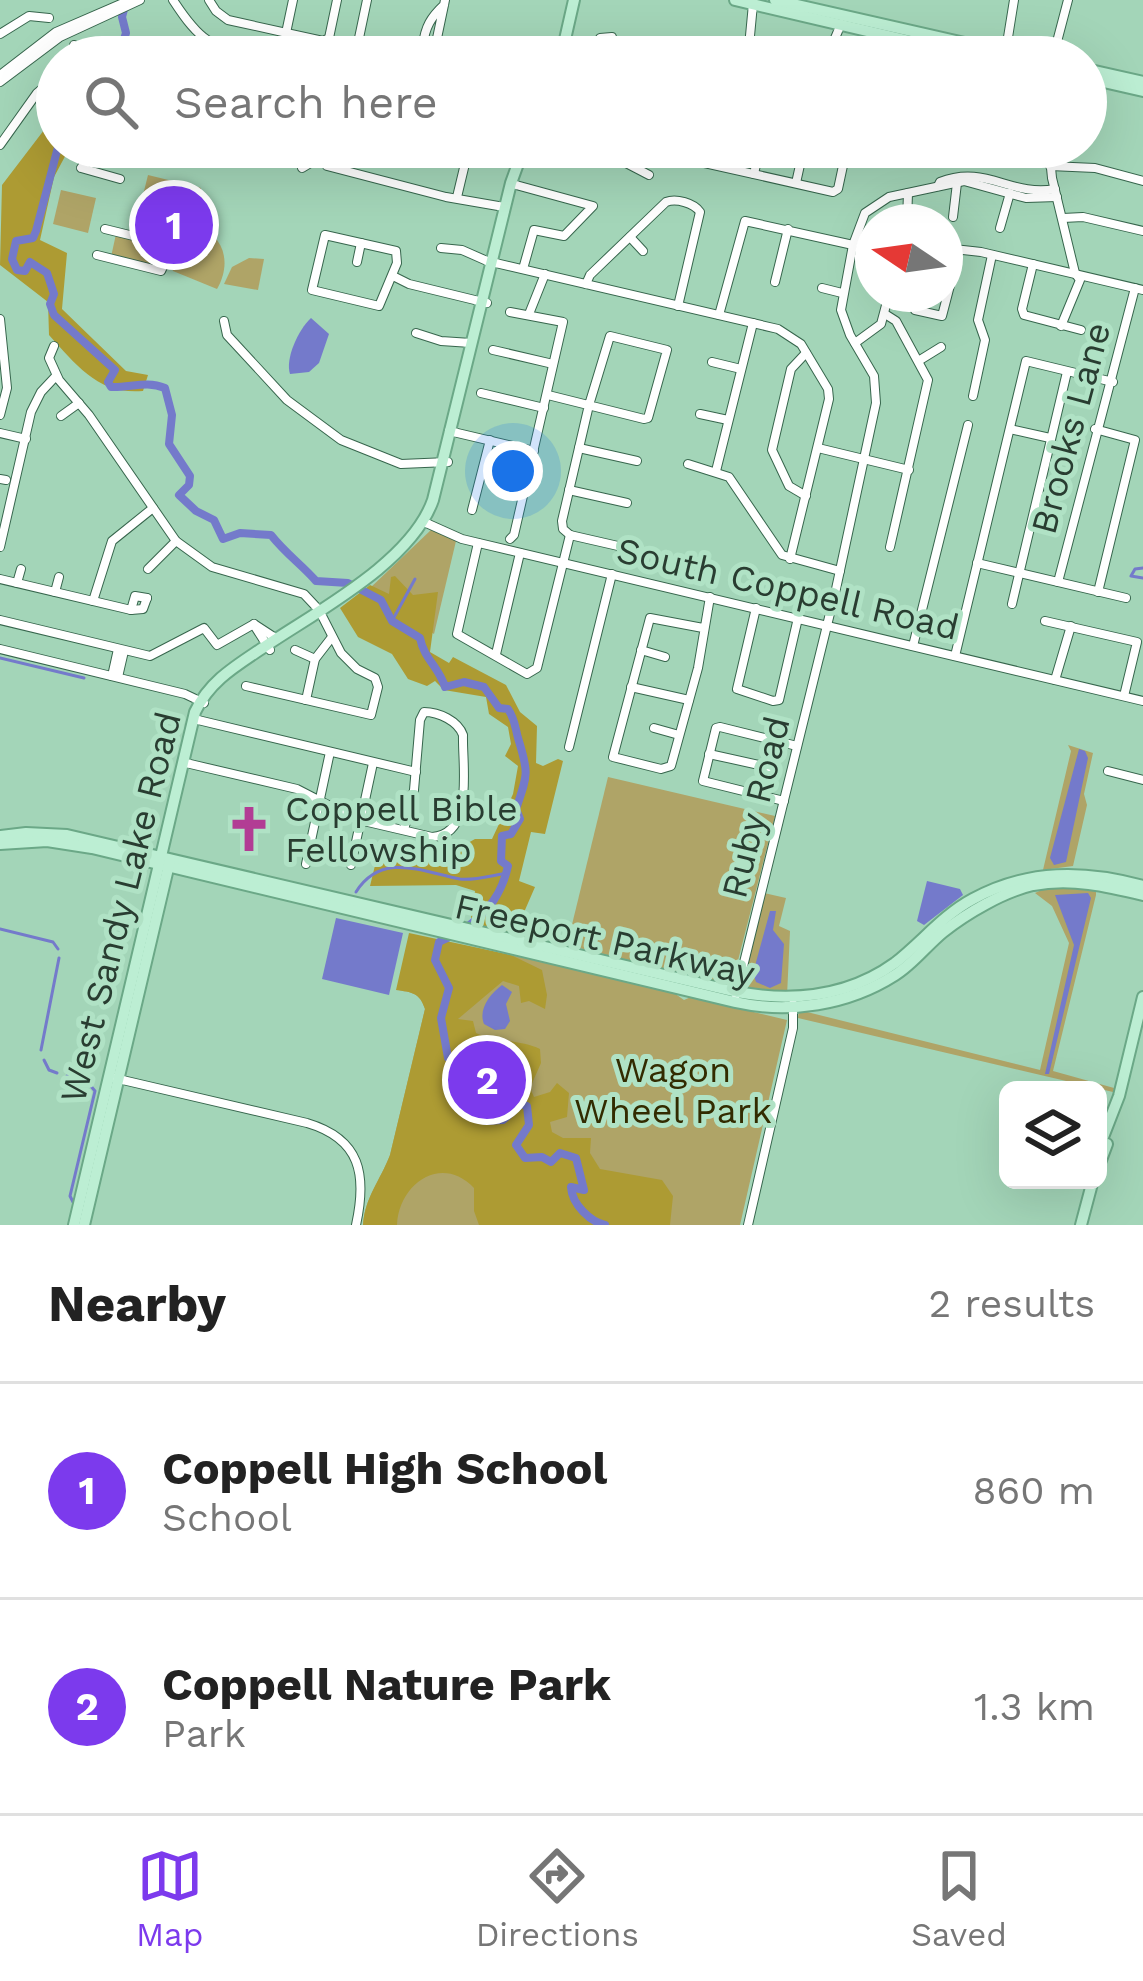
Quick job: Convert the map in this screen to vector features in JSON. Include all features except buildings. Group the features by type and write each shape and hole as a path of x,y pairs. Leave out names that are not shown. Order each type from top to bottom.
{"main road":[{"path":"562,36 570,0"},
{"path":"735,0 907,36"},
{"path":"775,0 842,21"},
{"path":"1107,76 1143,87"},
{"path":"1107,82 1143,87"},
{"name":"West Sandy Lake Road","path":"494,262 504,207 518,168"},
{"name":"West Sandy Lake Road","path":"189,763 190,730 218,679 370,577 426,523 520,168"},
{"name":"West Sandy Lake Road","path":"452,431 484,302"},
{"name":"West Sandy Lake Road","path":"74,1225 82,1216 203,702"},
{"name":"Freeport Parkway","path":"0,840 92,845 685,985 793,1003 837,1001 897,974 973,899 1030,882 1094,875 1143,890"},
{"path":"1126,1080 1143,997"},
{"path":"1107,1135 1143,1026"},
{"path":"1078,1225 1088,1189"}],"street":[{"path":"173,0 200,36"},
{"path":"209,0 228,20 300,36"},
{"path":"286,33 293,0"},
{"path":"329,36 338,0"},
{"path":"359,36 367,0"},
{"path":"1008,36 1014,0"},
{"path":"1059,36 1068,0"},
{"path":"65,36 136,1"},
{"path":"424,36 431,17 445,2"},
{"path":"438,36 445,2"},
{"path":"750,36 753,2"},
{"path":"0,34 29,16 49,18"},
{"path":"835,36 842,21"},
{"path":"0,78 36,54"},
{"path":"0,146 3,133 36,94"},
{"path":"81,168 120,179"},
{"path":"336,168 504,207"},
{"path":"458,196 464,168"},
{"path":"636,168 649,175"},
{"path":"728,168 832,192 838,189 842,168"},
{"path":"754,174 755,168"},
{"path":"796,183 799,168"},
{"path":"1050,168 1080,280 1061,326"},
{"path":"1095,168 1143,181"},
{"path":"822,288 842,293 860,221 889,197 969,174 1011,190 1056,193"},
{"path":"954,204 956,180"},
{"path":"516,185 592,206 564,236 534,230 523,269"},
{"path":"1000,229 1011,190"},
{"path":"908,193 908,204"},
{"path":"586,284 668,201 698,209 678,305"},
{"path":"1063,218 1143,231"},
{"path":"719,315 745,221 853,245"},
{"path":"98,255 161,271 170,252 168,245 105,229"},
{"path":"775,282 788,229"},
{"path":"325,235 396,251 392,276 380,306 312,290 325,235"},
{"path":"630,237 643,251"},
{"path":"357,262 362,243"},
{"path":"441,248 790,334 829,395 790,559"},
{"path":"963,251 1139,289"},
{"path":"973,396 985,340 978,320 992,254"},
{"path":"1033,263 1023,313 1081,330"},
{"path":"529,314 545,274"},
{"path":"392,276 484,302"},
{"name":"Brooks Lane","path":"1058,582 1095,429 1139,289"},
{"name":"Ruby Road","path":"734,992 840,571 877,391 843,316 842,293"},
{"path":"510,312 563,322 510,539"},
{"path":"855,343 875,331 885,314 896,321 920,360 928,389 890,547"},
{"path":"0,319 0,415"},
{"path":"224,321 227,335 287,400 341,440 400,464 445,461"},
{"path":"716,471 753,323"},
{"path":"416,333 471,343"},
{"path":"548,395 589,405 648,418 667,350 616,335 609,340 589,405 562,526 570,535 618,546"},
{"path":"54,346 49,358 56,376 176,541 212,567 289,587 308,597 350,662 378,682 370,716 246,686"},
{"path":"920,360 941,347"},
{"path":"493,350 553,364"},
{"path":"806,353 791,369 772,445 774,461 789,486 806,496"},
{"path":"712,362 741,369"},
{"path":"955,656 1026,362 1113,382"},
{"path":"1012,604 1067,372"},
{"path":"0,547 36,400 56,376"},
{"path":"481,393 544,408"},
{"path":"62,416 79,403"},
{"path":"700,414 728,420"},
{"path":"913,646 968,425"},
{"path":"1010,429 1050,439"},
{"path":"1095,429 1133,438 1098,592"},
{"path":"452,431 534,451"},
{"path":"0,433 26,439"},
{"path":"472,510 490,440"},
{"path":"579,448 637,461"},
{"path":"818,448 908,470"},
{"path":"688,464 729,477 772,544 790,559 840,571"},
{"path":"569,490 627,503"},
{"path":"93,602 112,542 153,508"},
{"name":"South Coppell Road","path":"426,523 478,543 1143,701"},
{"path":"478,543 457,634 521,672 531,673 537,668 570,535"},
{"path":"148,569 176,541"},
{"path":"496,654 520,553"},
{"path":"977,563 1126,598"},
{"path":"17,583 20,569"},
{"path":"569,747 612,574"},
{"path":"55,592 59,577"},
{"path":"0,579 131,610"},
{"path":"703,628 650,618 613,757 665,770 671,766 710,598"},
{"path":"756,608 736,689 779,700 798,618"},
{"path":"0,620 155,656 205,623 217,646 254,624 273,644"},
{"path":"1045,621 1137,642 1124,696"},
{"path":"1059,681 1071,626"},
{"path":"306,700 315,659 332,637"},
{"path":"0,649 203,702"},
{"path":"115,677 121,650"},
{"path":"295,650 315,659"},
{"path":"641,650 665,657"},
{"path":"632,687 689,700"},
{"path":"189,763 297,789 342,814 362,820 404,830 440,838 454,829 461,813 462,733 440,715 422,714 404,830"},
{"path":"198,720 416,772"},
{"path":"784,801 703,781 709,754 716,728 721,727 797,746"},
{"path":"654,728 680,735"},
{"path":"306,864 330,752"},
{"path":"709,754 773,768"},
{"path":"351,865 373,763"},
{"path":"1108,771 1143,780"},
{"path":"748,1225 793,1028 793,1003"},
{"path":"114,1078 308,1123 334,1134 349,1148 361,1172 356,1225"}],"green space":[{"path":"148,175 201,188 195,212 142,199"},
{"path":"61,190 96,198 88,233 53,224"},
{"path":"192,224 211,234 222,249 224,268 217,289 171,266"},
{"path":"116,234 168,246 162,270 111,257"},
{"path":"249,258 264,259 258,290 224,284 232,267"},
{"path":"432,529 456,541 434,634 369,589"},
{"path":"1068,745 1093,753 1084,794 1087,805 1073,866 1043,870 1071,751"},
{"path":"608,777 775,816 733,980 725,984 567,945"},
{"path":"1096,887 1053,1071 1089,1081 1066,1081 798,1018 799,1010 1040,1070 1069,943 1052,906 1035,893 1046,888"},
{"path":"764,893 786,898 779,926 790,931 787,996 740,987"},
{"name":"Wagon Wheel Park","path":"511,955 674,993 684,1000 691,997 787,1020 740,1225 363,1225 390,1155 425,1009 415,994 396,990"}],"shaded area":[{"path":"36,140 36,168 59,168 40,240 67,253 62,309 126,371 148,375 143,391 114,388 79,367 49,335 48,302 0,265 2,185"},
{"path":"395,576 413,595 438,592 430,652 449,663 453,657 506,685 520,712 537,726 536,763 563,761 545,834 531,832 519,881 535,887 521,937 476,927 471,917 475,891 456,885 370,886 379,849 432,863 475,839 492,839 513,794 518,766 505,756 511,744 508,727 489,714 486,697 444,690 435,681 427,686 408,679 392,654 358,637 340,608 370,585 389,594"},
{"path":"409,933 511,955 542,970 545,1009 529,1001 521,1003 519,986 503,981 458,1019 473,1021 476,1033 484,1036 540,1049 541,1063 530,1088 534,1097 550,1092 557,1083 569,1093 567,1117 550,1122 552,1132 563,1138 591,1138 590,1153 600,1169 662,1180 673,1196 670,1225 479,1225 474,1188 462,1178 436,1174 424,1178 405,1197 397,1225 363,1225 390,1155 425,1009 415,994 396,990"}],"water":[{"path":"311,318 329,334 319,363 309,372 290,374 294,345"},
{"path":"1079,749 1088,758 1066,862 1054,865 1050,858"},
{"path":"927,881 960,889 963,895 924,925 917,921"},
{"path":"1088,893 1091,898 1049,1074 1045,1074 1074,945 1055,895"},
{"path":"770,911 776,911 773,930 784,944 781,983 770,988 756,982 753,973"},
{"path":"336,918 403,933 389,995 322,979"},
{"path":"502,985 512,992 506,1004 510,1021 505,1029 495,1030 484,1024 483,1013 489,997"}],"waterway":[{"path":"125,36 126,2"},
{"path":"52,168 33,238 16,241 12,259 17,270 25,271 30,262 47,273 54,315 115,370 108,382 111,387 145,384 165,388 172,415 169,444 190,476 189,485 179,495 214,520 223,539 240,533 271,535 316,581 348,583 381,600 392,621 420,638 445,687 464,682 484,687 499,708 508,709 525,767 516,809 520,819 511,834 502,836 501,861 508,866 498,893 467,927"},
{"path":"1143,568 1135,569 1131,576 1143,578"},
{"path":"392,621 415,579"},
{"path":"0,658 84,678"},
{"path":"356,892 366,879 391,868 465,879 508,873"},
{"path":"0,929 53,942 58,949"},
{"path":"454,935 439,942 435,960 449,988 441,1018 448,1058 483,1082 480,1098 485,1121 503,1120 521,1104 527,1106 529,1125 516,1145 525,1158 551,1162 560,1153 576,1158 584,1190 571,1187 575,1200 588,1216 605,1225"},
{"path":"41,1050 59,958"},
{"path":"44,1060 57,1073"},
{"path":"67,1076 95,1091 70,1196 73,1202"}],"place":[{"name":"Coppell High School","path":"174,225"},
{"name":"Coppell Bible Fellowship","path":"249,829"},
{"name":"Coppell Nature Park","path":"487,1080"}]}
